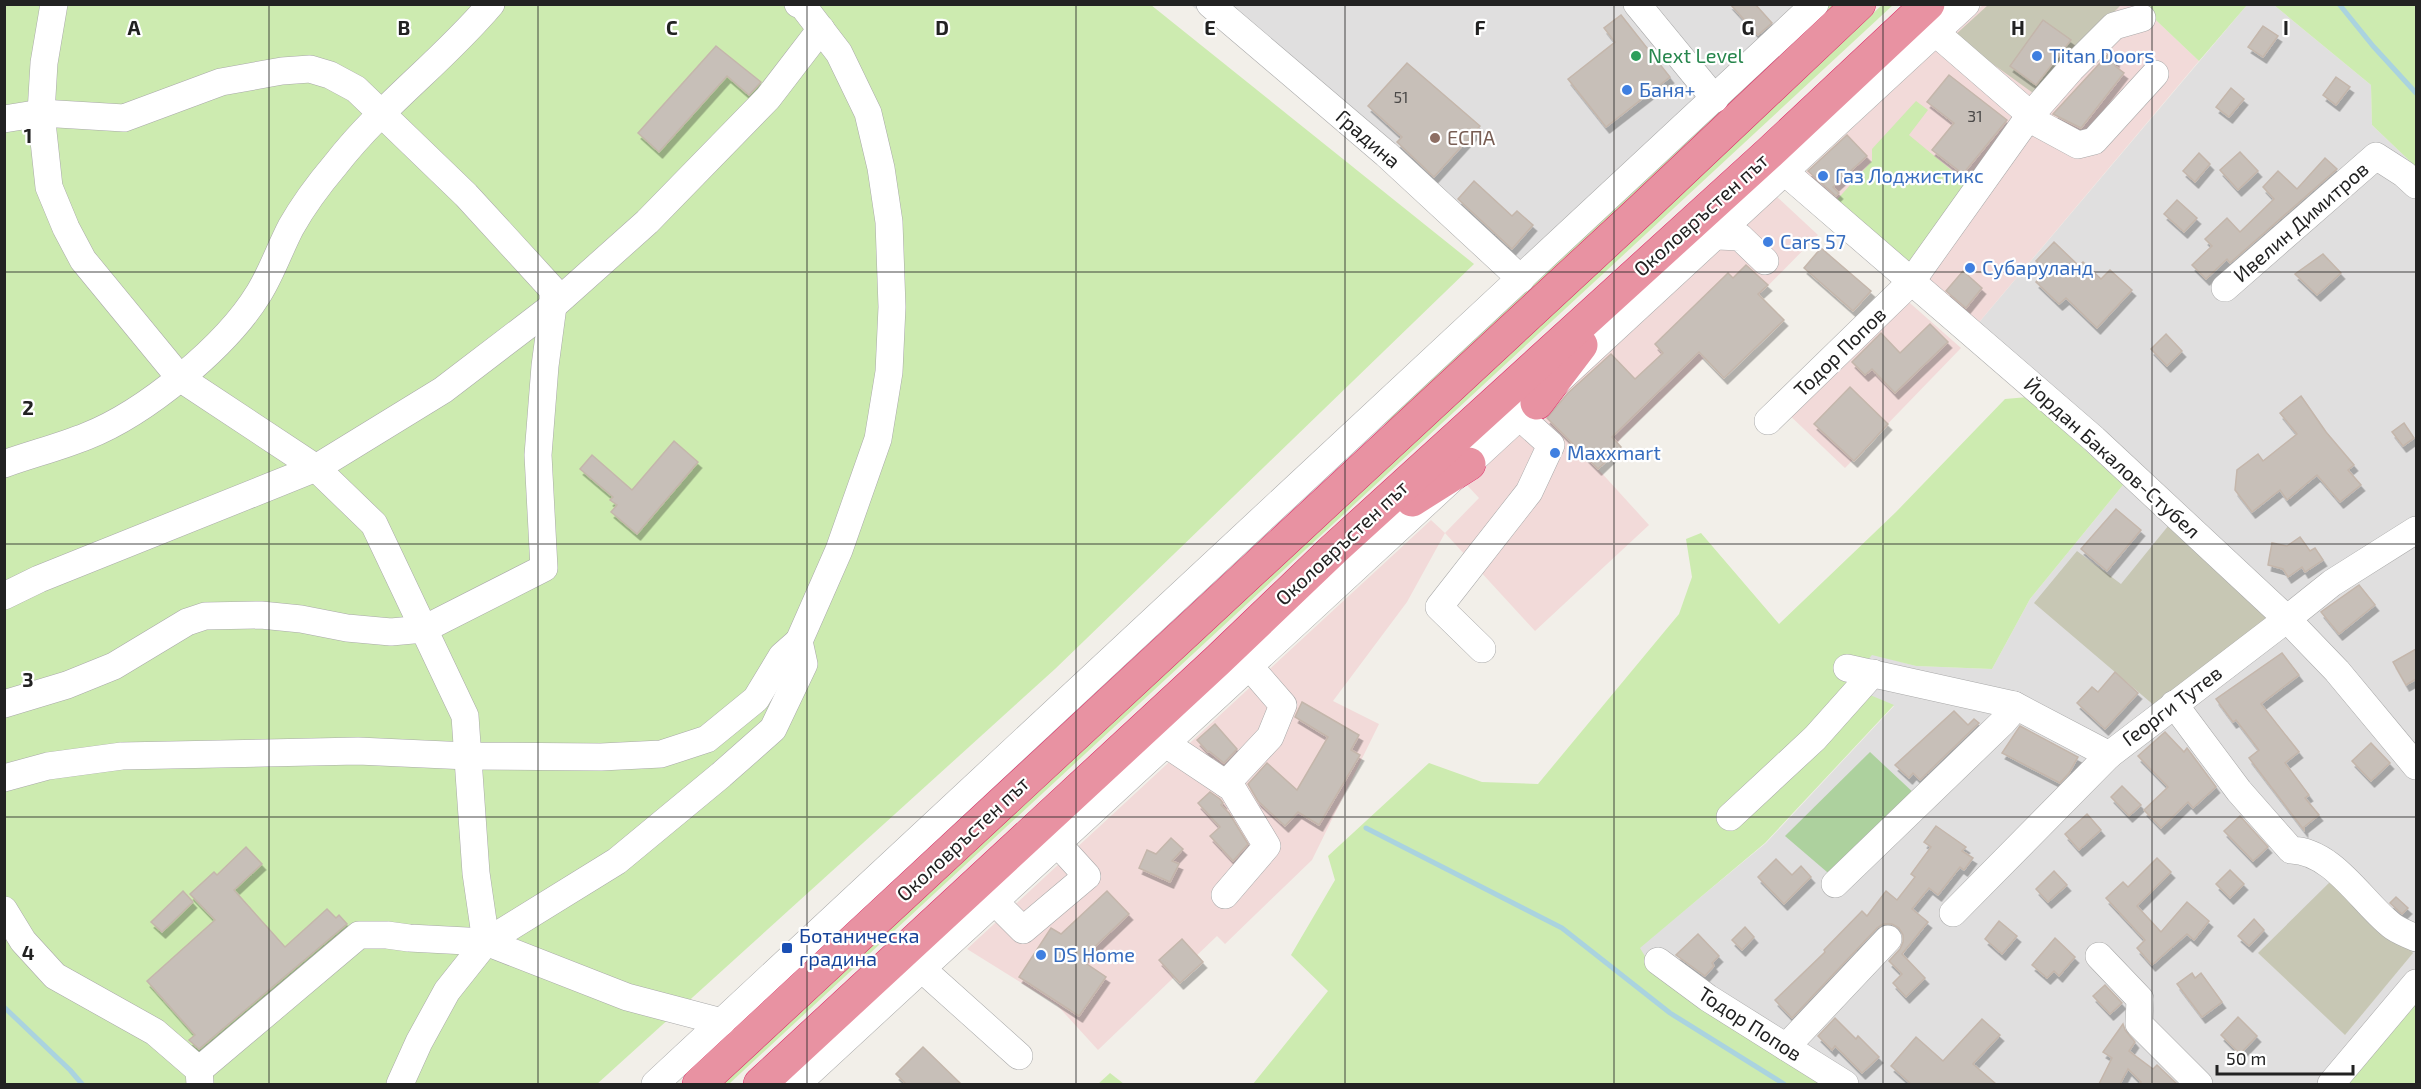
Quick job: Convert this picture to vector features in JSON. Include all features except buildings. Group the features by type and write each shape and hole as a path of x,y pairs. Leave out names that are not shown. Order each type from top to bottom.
{"highway":[{"name":"Околовръстен път","path":"699,1084 1641,210 1859,4"},
{"name":"Околовръстен път","path":"760,1084 1217,661 1334,549 1630,279 1769,153 1932,19"},
{"path":"1529,410 1630,279"},
{"path":"1334,549 1469,464"}],"street":[{"path":"54,4 44,63 40,113 49,187 66,228 83,260 180,378 316,468 374,524 465,716 476,873 486,942"},
{"path":"4,464 86,436 119,421 180,378 232,328 259,293 291,227 309,198 363,132 447,52 491,4"},
{"name":"Градина","path":"1210,4 1386,154 1521,279"},
{"path":"1636,4 1715,99"},
{"path":"655,1084 1815,4"},
{"path":"797,1084 1786,173 1932,19 1966,4"},
{"path":"4,778 48,766 122,756 358,751 468,756 601,757 661,754 707,739 756,699 782,656 799,641 839,550 878,438 890,361 892,307 889,222 881,168 868,113 840,53 802,5"},
{"name":"Тодор Попов","path":"1768,421 1911,282 2028,118 2071,69 2114,26 2142,18"},
{"path":"1932,19 2025,111 2028,118 2078,145 2094,141 2155,74"},
{"path":"4,596 39,579 316,468 443,390 553,306 647,222 760,106 821,29"},
{"path":"4,119 40,113 124,118 221,82 282,71 310,69 330,75 356,89 382,114 466,195 553,290 538,455 544,568 424,628 390,632 261,615 205,616 187,622 114,666 67,685 4,704"},
{"name":"Ивелин Димитров","path":"2225,288 2376,156 2404,174 2416,185"},
{"name":"Йордан Бакалов-Стубел","path":"1786,173 2094,439 2288,620 2337,671 2416,766"},
{"path":"1718,236 1740,237 1765,261"},
{"path":"1482,649 1439,607 1529,492 1551,445 1529,410"},
{"name":"Георги Тутев","path":"1953,913 2109,755 2288,620 2332,583 2416,530"},
{"path":"400,1084 419,1042 447,991 486,942 617,861 773,729 804,664 799,641"},
{"path":"1226,784 1270,737 1283,705 1250,667"},
{"path":"1730,818 1815,738 1860,671 2014,705 2109,755"},
{"path":"2174,704 2239,791 2291,850 2305,850 2342,875 2392,926 2416,938"},
{"path":"1835,884 2003,722 2014,705"},
{"path":"1166,744 1232,788 1267,846 1225,895"},
{"path":"995,902 1023,930 1087,876 1058,844"},
{"path":"4,910 23,941 55,976 155,1032 200,1077 359,935 486,942 627,997 722,1022"},
{"path":"1786,1047 1888,939"},
{"path":"2099,956 2140,999 2139,1024 2199,1084"},
{"name":"Тодор Попов","path":"1658,961 1708,998 1845,1084"},
{"path":"922,969 1019,1056"},
{"path":"2331,1084 2416,983"}],"shaded area":[{"path":"1191,5 1799,5 1513,266"},
{"path":"1983,5 2140,5 2199,61 1970,333 1795,182"},
{"path":"1988,5 2121,5 2033,93 1954,36"},
{"path":"2247,5 2274,5 2371,85 2372,125 2416,167 2416,996 2348,1084 1836,1084 1656,974 1639,948 1766,843 1894,706 1846,685 1872,654 1916,666 1992,669 2030,599 2123,485 2028,397 1970,333"},
{"name":"Maxxmart","path":"1776,196 1818,235 1754,300 1759,305 1622,437 1598,469 1649,525 1535,631 1445,533 1479,498 1466,484"},
{"path":"1903,297 1961,348 1845,468 1783,409"},
{"path":"1431,520 1445,533 1407,602 1333,701 1379,724 1312,860 1225,944 1217,936 1098,1050 1057,1005 967,949"},
{"path":"2173,520 2272,613 2156,707 2034,603 2077,551 2121,584"},
{"path":"2335,877 2374,912 2413,953 2345,1035 2258,953"}],"green space":[{"path":"5,5 1151,5 1474,264 1055,669 597,1084 5,1084"},
{"path":"1827,5 1840,5 1415,401 1382,426 1380,421"},
{"path":"1882,5 1893,5 729,1084 722,1084"},
{"path":"2140,5 2247,5 2199,61"},
{"path":"2274,5 2416,5 2416,167 2372,125 2371,85"},
{"path":"1916,101 1928,110 1909,135 1973,188 1911,272 1833,204 1872,161 1872,149"},
{"path":"2028,397 2123,485 2030,599 1992,669 1916,666 1872,655 1846,685 1894,705 1765,843 1640,948 1656,974 1836,1084 1253,1084 1328,991 1291,955 1335,880 1328,856 1429,763 1482,782 1538,784 1679,614 1692,577 1686,539 1701,533 1779,624 1896,512 2005,399"},
{"path":"1870,752 1917,796 1834,878 1785,836"},
{"path":"2416,996 2416,1084 2348,1084"},
{"path":"1110,1073 1124,1084 1098,1084"}],"waterway":[{"path":"2339,4 2416,93"},
{"path":"1366,828 1562,928 1670,1013 1784,1084"},
{"path":"4,1007 82,1084"}],"place":[{"name":"Next Level","path":"1636,56"},
{"name":"Titan Doors","path":"2037,56"},
{"name":"Баня+","path":"1627,90"},
{"name":"ЕСПА","path":"1435,138"},
{"name":"Газ Лоджистикс","path":"1823,176"},
{"name":"Cars 57","path":"1768,242"},
{"name":"Субаруланд","path":"1970,268"},
{"name":"Maxxmart","path":"1555,453"},
{"name":"Ботаническа градина","path":"787,948"},
{"name":"DS Home","path":"1041,955"}]}
